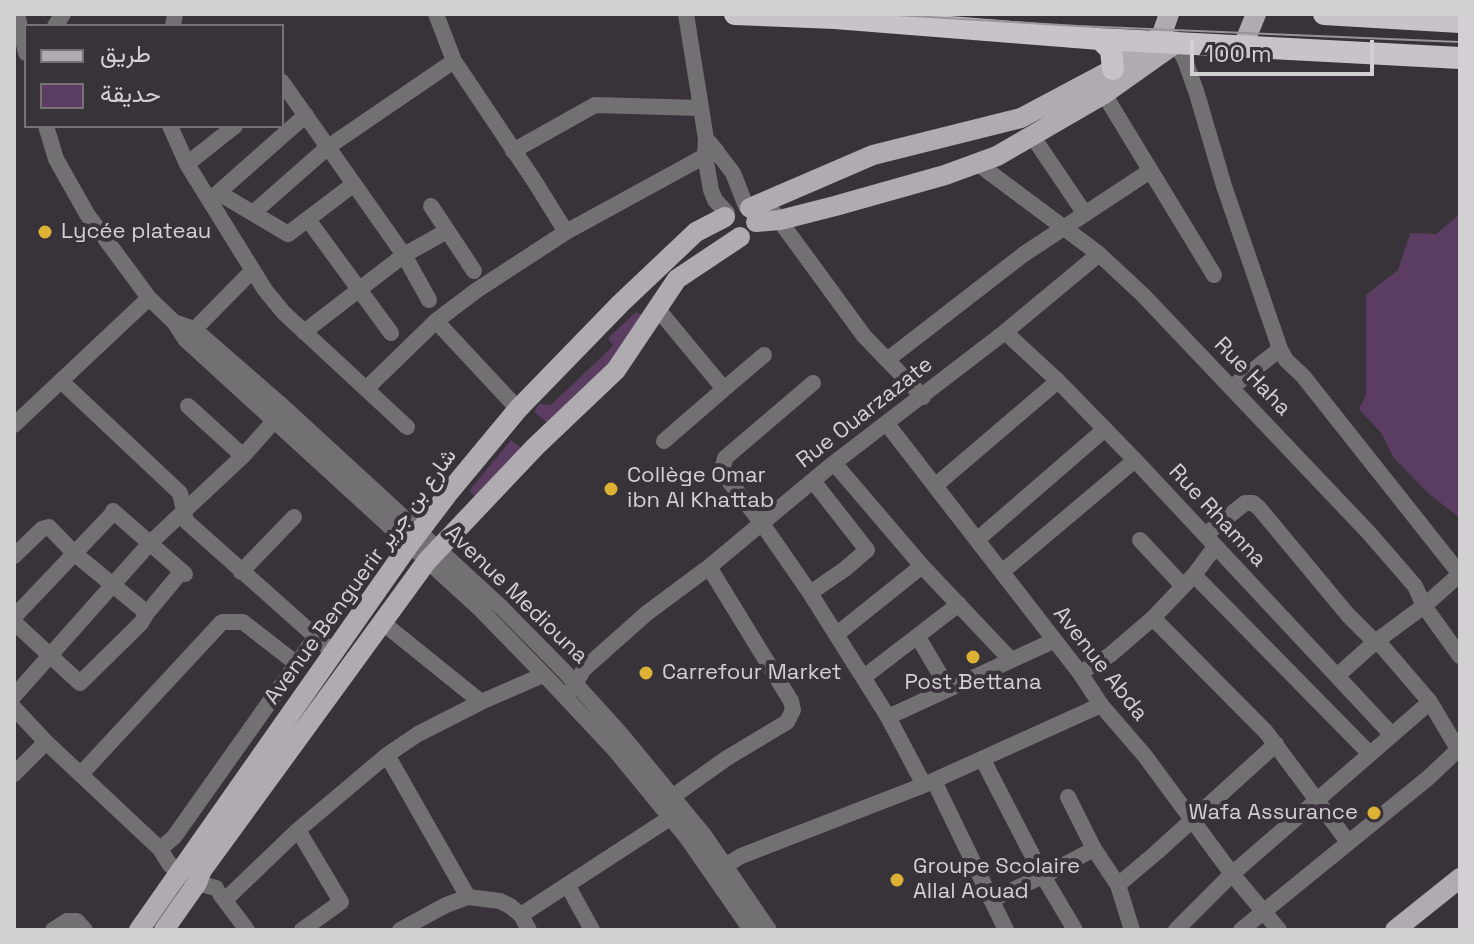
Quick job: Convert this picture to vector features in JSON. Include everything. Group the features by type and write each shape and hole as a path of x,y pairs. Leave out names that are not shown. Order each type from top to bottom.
{"highway":[{"path":"735,14 835,18 1100,39 1167,30 1205,44 1460,58"},
{"path":"1324,14 1460,22"},
{"path":"1100,39 1111,50 1113,69"}],"main road":[{"path":"1243,46 1256,14"},
{"path":"755,210 873,155 1021,118 1113,69 1167,30"},
{"path":"755,210 750,234 740,237 729,232 725,225 726,215 733,207 755,210 780,220 935,178 977,163 1033,137 1104,94 1167,30"},
{"name":"Avenue Benguerir شارع بن جرير","path":"139,930 201,878 334,653 414,538 518,409 684,242 726,215"},
{"name":"Avenue Benguerir شارع بن جرير","path":"164,930 433,556 535,447 616,370 677,279 740,237"},
{"path":"1395,930 1460,878"},
{"path":"1412,930 1460,892"}],"street":[{"path":"17,14 24,44"},
{"path":"436,14 454,61 566,232"},
{"path":"686,14 715,200 726,215"},
{"path":"1167,30 1185,60 1203,110 1224,186 1280,349 1460,574 1337,676"},
{"path":"1203,110 1198,62 1205,44"},
{"path":"253,213 328,147 454,61"},
{"path":"284,85 404,255 429,300"},
{"path":"1104,94 1214,275"},
{"path":"513,151 595,105 700,108"},
{"path":"214,197 306,115"},
{"path":"14,425 149,298 114,254 73,191 56,159 47,128"},
{"path":"171,128 187,164 214,197 252,271 284,313 407,427"},
{"path":"187,164 232,128"},
{"path":"1033,137 1085,214"},
{"path":"709,148 733,173 755,210"},
{"path":"367,388 436,321 477,290 566,232 709,148"},
{"name":"Rue Haha","path":"977,163 1099,254 1143,295 1369,533 1415,586 1424,606 1460,656"},
{"path":"887,360 1024,254 1150,171"},
{"path":"214,197 253,213 286,233 293,233 354,184"},
{"path":"431,206 474,271"},
{"path":"780,220 864,336 923,397"},
{"path":"309,221 391,333"},
{"path":"304,332 404,255 447,231"},
{"name":"Rue Ouarzazate","path":"570,691 584,669 647,613 709,567 834,463 1005,332 1099,254"},
{"path":"189,334 252,271"},
{"name":"Avenue Mediouna","path":"149,298 414,538 478,607 570,691 614,749 675,808 769,930"},
{"path":"656,307 724,389"},
{"path":"436,321 518,409"},
{"name":"Rue Rhamna","path":"1005,332 1135,460 1392,735"},
{"path":"1231,388 1280,349"},
{"path":"664,441 764,355"},
{"path":"61,381 180,493 186,521 334,653"},
{"path":"936,485 1058,381"},
{"path":"813,383 723,461 722,472 810,593 929,783 991,900 998,927"},
{"path":"188,406 243,456"},
{"path":"14,696 150,543 243,456 280,414"},
{"name":"Avenue Abda","path":"887,424 978,539 1101,705 1145,756 1232,874 1279,930"},
{"path":"978,539 1105,429"},
{"path":"1002,572 1135,460"},
{"path":"834,463 922,566 1010,659"},
{"path":"810,593 867,550 813,481"},
{"path":"1080,673 1110,655 1153,618 1188,581 1210,541 1238,508 1245,503 1253,503 1348,615 1382,646 1430,702 1459,749 1428,778 1241,930"},
{"path":"112,513 150,543 184,573 141,623 80,683 48,656 14,620 112,513"},
{"path":"241,572 294,517"},
{"path":"14,556 46,527 147,613"},
{"path":"1140,540 1188,581 1370,754"},
{"path":"837,634 922,566"},
{"path":"400,930 446,905 468,897 500,901 510,906 525,923 568,886 675,808 727,758 787,722 793,710 791,701 709,567"},
{"path":"864,677 959,604"},
{"path":"1153,618 1276,744 1348,842"},
{"path":"81,774 222,622 243,622 297,664"},
{"path":"383,623 481,702"},
{"path":"918,637 948,688"},
{"path":"160,849 174,837 315,638"},
{"path":"888,717 1053,641"},
{"path":"201,878 298,830 387,755 418,734 481,702 553,676 584,669"},
{"path":"1176,930 1232,874 1430,702"},
{"path":"720,868 983,760 1101,705"},
{"path":"14,708 160,849 201,878 247,930"},
{"path":"14,774 46,742"},
{"path":"1118,885 1276,744"},
{"path":"387,755 468,897"},
{"path":"983,760 1043,876 1075,930"},
{"path":"1068,797 1094,849 1118,885 1132,930"},
{"path":"298,830 341,902 302,930"},
{"path":"991,900 1094,849"},
{"name":"Avenue Mediouna","path":"720,868 751,930"},
{"path":"568,886 592,930"},
{"path":"53,930 67,921 77,921 85,930"}],"green space":[{"path":"1460,214 1460,518 1428,493 1393,457 1382,434 1359,409 1366,395 1366,295 1398,270 1410,233 1436,234"},
{"path":"636,312 647,317 638,334 550,425 534,412 539,404 551,405 613,346 608,338"},
{"path":"511,440 525,451 477,498 469,491"}],"tram line":[{"path":"880,14 1078,26 1460,42"}],"place":[{"name":"Lycée plateau","path":"45,232"},
{"name":"Collège Omar ibn Al Khattab","path":"611,489"},
{"name":"Post Bettana","path":"973,657"},
{"name":"Carrefour Market","path":"646,673"},
{"name":"Wafa Assurance","path":"1374,813"},
{"name":"Groupe Scolaire Allal Aouad","path":"897,880"}]}
